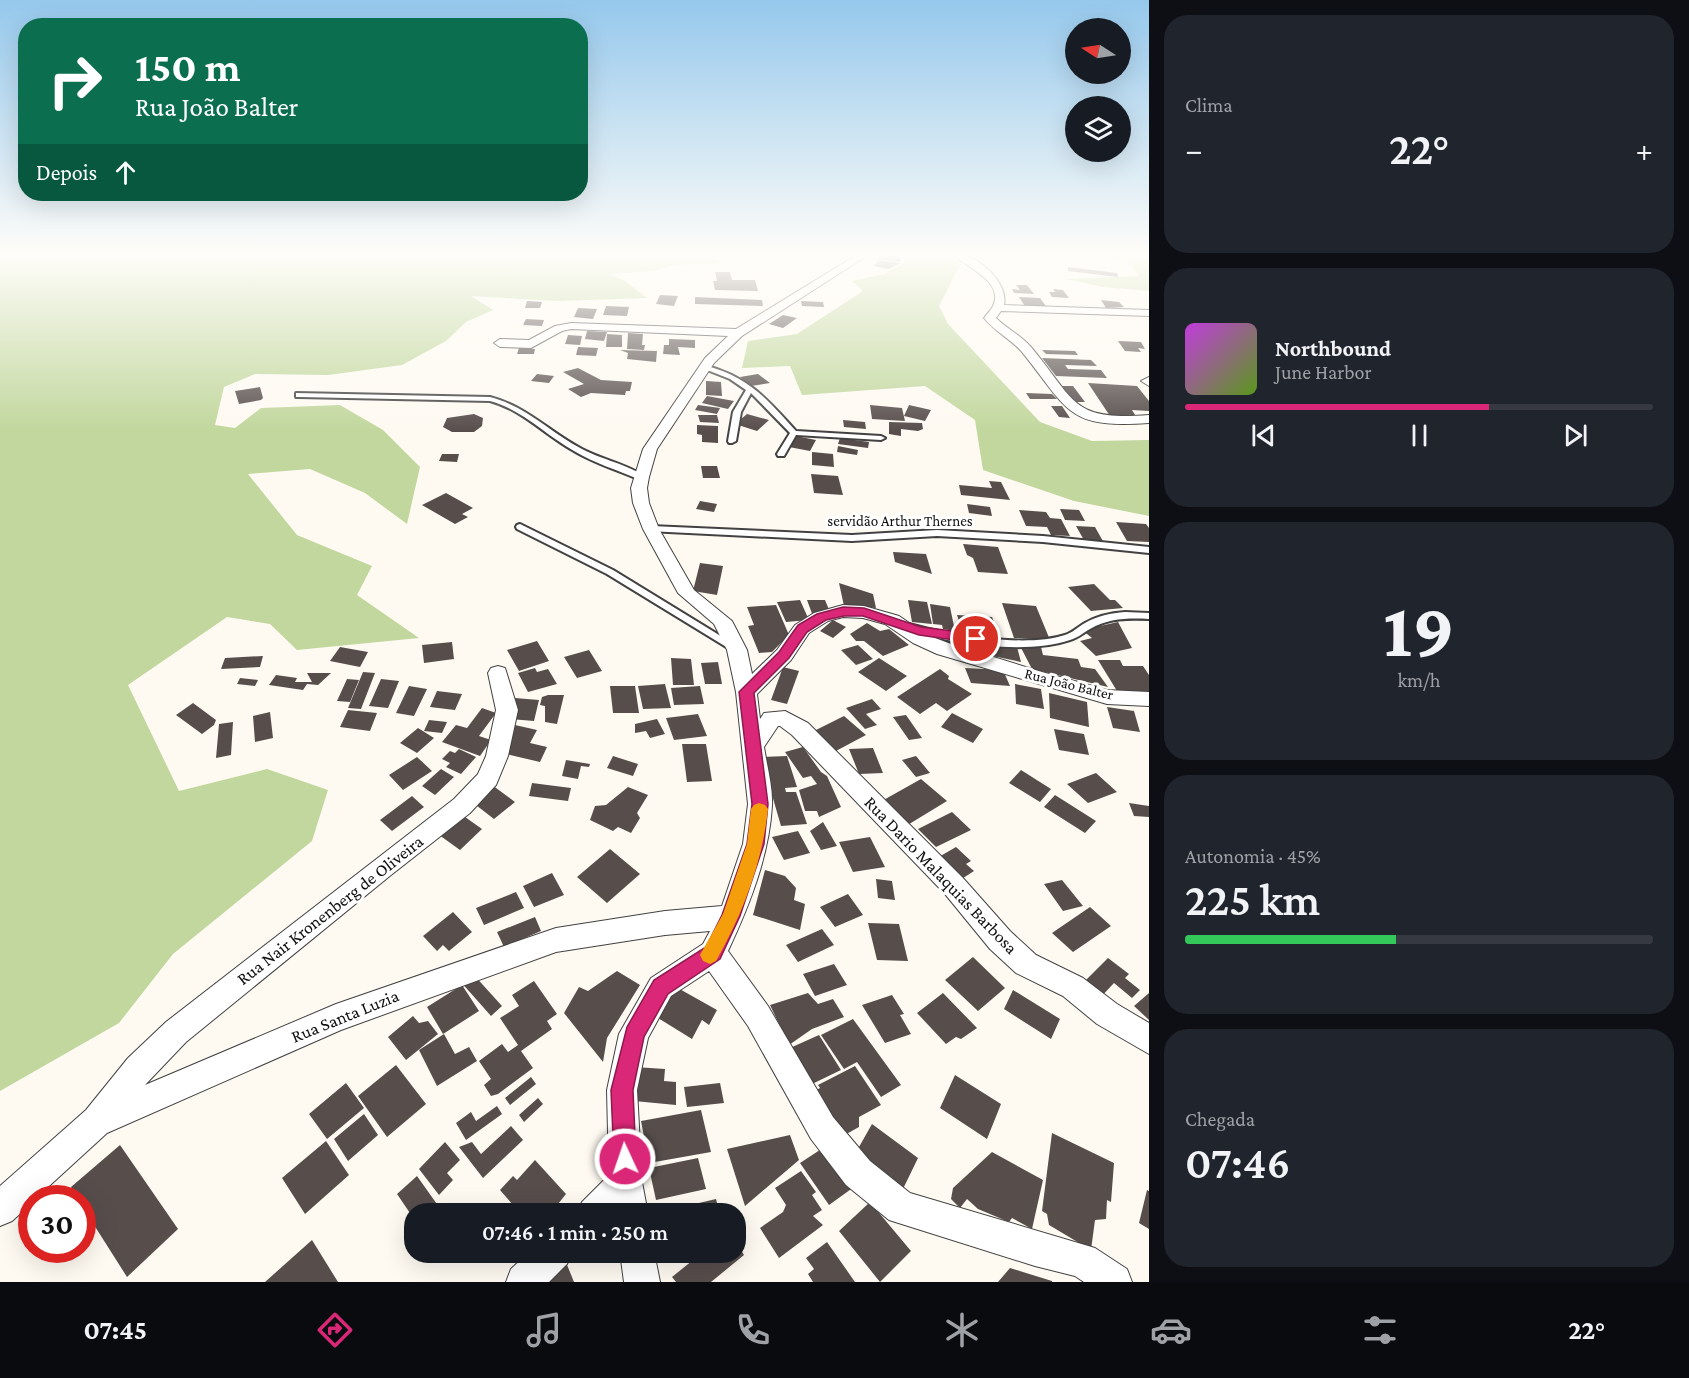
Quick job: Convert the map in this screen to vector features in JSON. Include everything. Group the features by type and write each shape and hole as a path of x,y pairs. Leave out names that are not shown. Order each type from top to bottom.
{"street":[{"path":"628,1198 622,1090 634,1034 661,987 713,953 731,916 755,844 760,804 746,692 737,650 722,621 687,593 651,529 641,503 639,488 650,449 704,367 738,333 770,313"},
{"path":"993,313 989,316 992,321 1020,343 1058,394 1078,412 1104,420 1149,419"},
{"path":"500,343 531,344 559,328 571,326 738,333"},
{"name":"Rua João Balter","path":"746,692 784,655 802,628 821,617 843,611 864,612 892,620 920,639 1038,678 1107,697 1149,699"},
{"name":"Rua Nair Kronenberg de Oliveira","path":"96,1122 139,1069 176,1032 462,806 488,779 498,756 507,710 498,673"},
{"name":"Rua Dario Malaquias Barbosa","path":"753,746 772,718 786,719 800,729 954,886 1000,940 1026,964 1073,987 1107,1014 1149,1039"},
{"name":"Rua Santa Luzia","path":"0,1209 96,1122 336,1018 556,940 665,923 731,916"},
{"path":"713,953 758,1016 822,1128 858,1173 901,1208 957,1223 1035,1249 1083,1260 1114,1282"},
{"path":"524,1282 544,1263"},
{"path":"639,1263 642,1282"}],"lane":[{"path":"704,367 728,374 751,388 794,433 881,438"},
{"path":"732,441 736,412 751,388"},
{"path":"299,395 490,399 506,402 576,449 641,477"},
{"path":"781,454 794,433"},
{"path":"520,527 610,572 737,650"},
{"name":"servidão Arthur Thernes","path":"651,529 852,538 937,533 1043,539 1149,550"},
{"path":"892,620 919,631 957,637 1040,642 1069,638 1088,626 1113,616 1149,616"}],"green space":[{"path":"0,313 487,313 466,322 446,341 402,365 328,375 255,374 224,387 215,425 235,428 261,408 340,405 383,430 420,467 407,524 365,493 310,469 248,474 297,535 372,566 357,595 419,638 297,650 270,624 227,617 128,685 179,791 267,769 328,790 312,841 173,954 119,1023 0,1091"},
{"path":"829,313 942,313 948,324 1040,422 1092,441 1149,440 1149,516 1074,501 983,470 975,420 925,386 802,395 790,366 742,368 748,341 797,334"}],"building":[{"path":"576,313 595,313 593,319 574,317"},
{"path":"604,313 628,313 627,316 603,315"},
{"path":"783,315 797,318 783,328 769,324"},
{"path":"526,319 544,320 542,326 523,325"},
{"path":"587,331 607,332 604,341 585,339"},
{"path":"628,333 643,334 644,350 627,349"},
{"path":"607,334 622,335 622,347 606,347"},
{"path":"568,335 582,336 580,345 565,344"},
{"path":"669,339 695,340 695,348 678,347 680,355 663,354 664,345 669,345"},
{"path":"1118,341 1141,342 1145,349 1138,348 1141,352 1125,351"},
{"path":"578,347 598,348 596,356 576,355"},
{"path":"519,348 535,349 534,354 517,354"},
{"path":"620,350 657,351 656,362 627,359 628,353"},
{"path":"1042,350 1075,351 1078,355 1046,354"},
{"path":"1042,358 1091,360 1097,366 1065,365 1068,369 1101,370 1107,378 1056,376"},
{"path":"578,368 601,380 632,382 630,391 626,391 625,395 591,393 581,397 568,389 584,384 563,372"},
{"path":"537,374 554,376 549,383 531,381"},
{"path":"758,374 770,383 751,386 740,377"},
{"path":"706,381 721,382 722,396 706,395"},
{"path":"1088,383 1137,386 1149,401 1149,411 1132,410 1137,418 1110,416"},
{"path":"1061,386 1073,386 1085,402 1073,402"},
{"path":"260,387 263,398 261,400 239,404 235,391"},
{"path":"1026,393 1052,394 1057,399 1030,399"},
{"path":"707,396 734,401 728,409 702,403"},
{"path":"698,405 720,408 717,414 695,410"},
{"path":"870,405 902,408 905,421 872,419"},
{"path":"909,405 931,410 925,421 904,416"},
{"path":"1051,406 1062,406 1070,418 1059,417"},
{"path":"474,414 483,418 482,426 474,432 452,432 443,427 447,418"},
{"path":"747,414 769,420 757,431 735,424"},
{"path":"698,415 717,415 719,423 700,422"},
{"path":"843,420 865,422 866,429 844,427"},
{"path":"889,422 922,423 923,429 918,431 901,429 901,436 889,434"},
{"path":"697,425 718,426 718,443 702,442 702,435 697,434"},
{"path":"796,436 816,440 810,451 789,447"},
{"path":"840,438 869,442 868,448 838,444"},
{"path":"838,446 858,450 857,455 837,452"},
{"path":"812,452 833,454 834,467 812,465"},
{"path":"442,454 459,454 457,462 439,461"},
{"path":"701,466 717,466 720,478 703,478"},
{"path":"811,474 838,476 843,495 814,493"},
{"path":"989,481 1001,482 1010,500 961,495 959,485 992,488"},
{"path":"446,493 473,508 462,514 468,517 455,524 422,505"},
{"path":"700,501 717,504 714,512 696,509"},
{"path":"967,504 990,507 992,516 969,513"},
{"path":"1060,509 1079,510 1085,521 1065,520"},
{"path":"1019,510 1046,512 1050,518 1061,519 1070,536 1051,535 1047,527 1026,526"},
{"path":"1116,522 1146,524 1149,528 1149,542 1127,541"},
{"path":"1076,526 1095,527 1104,543 1085,542"},
{"path":"963,544 998,547 1008,574 978,572 973,558 967,555"},
{"path":"893,552 926,554 932,574 895,562"},
{"path":"700,563 723,566 717,595 693,591"},
{"path":"839,583 873,594 876,608 844,606"},
{"path":"1094,584 1110,600 1115,600 1123,608 1091,611 1068,587"},
{"path":"800,600 809,620 786,622 777,602"},
{"path":"807,600 825,600 830,612 814,619"},
{"path":"908,600 927,602 932,624 912,622"},
{"path":"1002,603 1036,606 1050,640 1014,638"},
{"path":"930,604 950,607 955,631 933,624"},
{"path":"776,605 789,635 772,652 759,653 748,626 754,625 747,607"},
{"path":"957,615 992,617 1000,637 964,635"},
{"path":"833,620 846,627 833,638 820,631"},
{"path":"1118,622 1132,648 1096,656 1080,641 1092,638 1082,630"},
{"path":"867,623 880,631 889,629 909,645 883,656 864,641 856,641 850,634"},
{"path":"942,638 972,644 972,651 942,644"},
{"path":"537,641 549,661 519,671 507,650"},
{"path":"452,642 454,659 424,663 422,645"},
{"path":"975,642 1017,647 1021,662 978,653"},
{"path":"1019,644 1041,647 1043,655 1078,659 1081,667 1095,669 1108,687 1032,669"},
{"path":"858,645 873,659 856,665 841,650"},
{"path":"340,647 368,652 360,667 330,661"},
{"path":"589,650 602,671 577,678 564,657"},
{"path":"263,656 260,667 221,669 225,658"},
{"path":"671,658 691,659 694,685 673,685"},
{"path":"879,658 907,676 886,691 858,672"},
{"path":"1098,660 1120,660 1123,666 1143,666 1149,675 1149,691 1117,691"},
{"path":"718,662 722,684 705,684 701,663"},
{"path":"783,667 799,671 787,704 771,700"},
{"path":"535,668 537,672 548,669 557,684 528,692 518,673"},
{"path":"965,668 1003,670 1010,686 971,683"},
{"path":"940,669 949,676 948,679 972,694 947,711 936,703 920,714 897,697"},
{"path":"363,672 375,673 361,709 348,708"},
{"path":"307,673 331,673 318,685 307,684 303,690 269,685 276,675 297,678 295,682 312,682"},
{"path":"240,678 258,680 255,686 237,684"},
{"path":"347,679 359,680 350,702 337,701"},
{"path":"381,679 399,681 388,708 369,706"},
{"path":"665,684 671,708 643,709 638,686"},
{"path":"1015,684 1041,689 1044,709 1016,704"},
{"path":"409,686 427,689 414,716 396,713"},
{"path":"610,686 635,686 639,713 613,713"},
{"path":"700,686 704,704 674,705 671,688"},
{"path":"437,691 462,694 455,710 430,707"},
{"path":"1049,693 1087,702 1089,727 1050,718"},
{"path":"564,695 557,724 545,722 545,706 540,705 542,697"},
{"path":"515,698 539,700 534,721 510,719"},
{"path":"872,699 881,709 866,714 877,725 865,729 846,708"},
{"path":"193,703 216,720 214,725 202,734 176,715"},
{"path":"1107,707 1134,711 1140,732 1113,728"},
{"path":"482,708 496,713 479,736 491,740 480,756 442,742 456,725 467,728"},
{"path":"348,710 377,713 370,731 340,727"},
{"path":"270,712 273,738 255,742 253,716"},
{"path":"952,713 983,729 973,743 941,727"},
{"path":"698,714 707,736 674,740 666,718"},
{"path":"906,715 922,738 909,740 893,717"},
{"path":"844,716 866,735 834,752 812,732"},
{"path":"657,719 665,734 650,738 646,731 635,733 635,724"},
{"path":"429,720 447,722 442,733 424,731"},
{"path":"233,722 231,755 216,758 219,724"},
{"path":"515,725 537,730 530,743 547,747 540,762 502,753"},
{"path":"418,728 434,738 417,753 400,743"},
{"path":"1054,729 1084,734 1089,755 1059,750"},
{"path":"682,744 706,744 712,781 687,782"},
{"path":"803,747 821,772 827,776 841,807 819,817 817,811 805,811 799,790 817,784 811,776 803,778 785,752"},
{"path":"873,748 883,773 859,774 849,749"},
{"path":"459,749 476,757 461,774 446,767 450,763 442,759 450,751 455,753"},
{"path":"613,756 638,764 633,776 607,768"},
{"path":"787,756 797,787 785,788 786,792 796,792 807,824 781,826 761,757"},
{"path":"916,756 930,773 916,777 902,760"},
{"path":"417,757 432,771 403,790 389,775"},
{"path":"566,760 590,764 589,767 581,766 578,779 562,776"},
{"path":"441,769 454,777 435,795 422,786"},
{"path":"1021,770 1051,789 1040,802 1009,783"},
{"path":"1096,773 1117,792 1088,803 1067,784"},
{"path":"921,779 947,801 906,826 880,802"},
{"path":"532,783 571,788 568,801 529,796"},
{"path":"492,785 515,802 494,819 472,802"},
{"path":"628,787 648,795 637,813 640,818 631,833 618,827 613,831 590,820 595,806 606,805"},
{"path":"1055,795 1096,821 1085,833 1044,807"},
{"path":"412,796 424,807 392,831 380,820"},
{"path":"1129,803 1149,806 1149,817 1134,816"},
{"path":"458,812 482,829 460,850 435,832"},
{"path":"952,812 971,830 936,847 918,829"},
{"path":"823,822 837,846 821,850 810,831"},
{"path":"798,831 810,853 784,860 772,837"},
{"path":"870,837 885,867 853,872 839,842"},
{"path":"956,847 971,861 966,864 974,871 960,880 937,858"},
{"path":"610,849 640,874 607,903 577,877"},
{"path":"765,870 785,876 796,888 794,900 805,904 800,930 753,915"},
{"path":"552,873 564,895 534,907 523,886"},
{"path":"876,879 892,881 895,900 878,898"},
{"path":"1062,880 1083,906 1063,911 1044,884"},
{"path":"516,892 524,908 484,925 476,908"},
{"path":"848,894 863,915 835,927 820,907"},
{"path":"1090,907 1111,926 1073,952 1052,933"},
{"path":"453,912 472,932 449,951 443,945 437,951 423,936"},
{"path":"535,917 541,931 504,947 497,932"},
{"path":"868,923 899,924 908,961 877,960"},
{"path":"822,929 834,945 798,962 786,945"},
{"path":"973,957 1005,988 978,1011 945,980"},
{"path":"1108,958 1129,974 1125,978 1140,990 1132,998 1114,983 1099,999 1081,985"},
{"path":"834,964 847,985 815,996 803,974"},
{"path":"617,971 640,985 607,1038 603,1062 564,1013 579,987 588,991"},
{"path":"473,974 502,1006 491,1016 460,981"},
{"path":"534,981 557,1014 547,1021 552,1029 521,1051 533,1068 498,1094 491,1096 484,1085 491,1079 479,1061 502,1044 508,1052 518,1045 500,1018 519,1006 512,995"},
{"path":"462,985 479,1011 443,1034 427,1007"},
{"path":"676,987 717,1010 709,1025 702,1020 692,1039 658,1018"},
{"path":"1013,990 1060,1019 1051,1039 1004,1009"},
{"path":"808,993 818,1004 833,999 844,1017 812,1029 789,1045 770,1005"},
{"path":"943,993 977,1028 961,1039 956,1037 946,1044 917,1013"},
{"path":"1149,993 1149,1020 1134,1006"},
{"path":"892,995 904,1014 900,1015 911,1034 885,1043 862,1005"},
{"path":"413,1016 419,1023 428,1021 438,1034 406,1060 388,1037"},
{"path":"853,1019 901,1085 881,1097 857,1062 844,1069 821,1035"},
{"path":"444,1034 455,1054 469,1047 477,1061 437,1086 419,1050"},
{"path":"819,1035 841,1070 812,1084 790,1048"},
{"path":"396,1065 426,1104 387,1137 358,1096"},
{"path":"855,1066 881,1105 859,1117 859,1127 841,1137 813,1092 820,1088 818,1085"},
{"path":"635,1067 665,1069 664,1081 676,1082 676,1105 634,1101"},
{"path":"955,1075 1001,1104 987,1139 940,1108"},
{"path":"531,1077 536,1084 510,1105 505,1098"},
{"path":"346,1083 364,1108 327,1139 309,1114"},
{"path":"720,1083 724,1103 687,1107 684,1087"},
{"path":"538,1098 543,1104 524,1122 519,1115"},
{"path":"497,1106 502,1114 466,1140 456,1123 471,1112 476,1121"},
{"path":"701,1110 711,1152 649,1163 641,1121"},
{"path":"364,1114 378,1135 348,1161 334,1139"},
{"path":"872,1124 918,1158 902,1191 855,1154"},
{"path":"511,1126 523,1140 483,1178 459,1147 472,1142 481,1154"},
{"path":"1052,1133 1114,1163 1111,1202 1107,1200 1106,1219 1095,1220 1091,1250 1049,1225 1047,1214 1042,1211"},
{"path":"790,1135 799,1160 746,1205 727,1149"},
{"path":"326,1141 349,1175 305,1214 282,1178"},
{"path":"445,1142 460,1160 447,1173 453,1180 439,1195 419,1169"},
{"path":"120,1145 178,1229 127,1277 96,1228 96,1185 73,1185"},
{"path":"826,1146 854,1187 829,1205 800,1163"},
{"path":"992,1152 1043,1180 1032,1229 1012,1218 1009,1222 978,1209 967,1199 960,1208 951,1199 953,1188"},
{"path":"698,1158 706,1189 656,1200 649,1168"},
{"path":"535,1160 566,1194 559,1203 511,1203 500,1190 513,1176 517,1180"},
{"path":"801,1171 816,1192 812,1195 822,1210 813,1216 823,1225 779,1258 760,1228 783,1212 786,1205 775,1188"},
{"path":"417,1176 436,1203 404,1204 397,1194"},
{"path":"1147,1190 1149,1191 1149,1229 1139,1223"},
{"path":"716,1199 717,1203 699,1203"},
{"path":"870,1202 911,1251 880,1282 839,1231"},
{"path":"312,1240 338,1282 265,1282"},
{"path":"827,1242 855,1282 813,1282 808,1274 814,1269 806,1258"},
{"path":"556,1263 566,1263 574,1282 538,1282"},
{"path":"689,1263 734,1263 711,1282 676,1282 672,1277"},
{"path":"1010,1268 1052,1281 1052,1282 998,1282"}],"slow traffic":[{"path":"710,955 731,916 755,844 759,809"}],"route":[{"path":"625,1159 622,1090 634,1034 661,987 713,953 731,916 755,844 760,804 746,692 784,655 802,628 821,617 843,611 864,612 919,631 976,639"}]}
